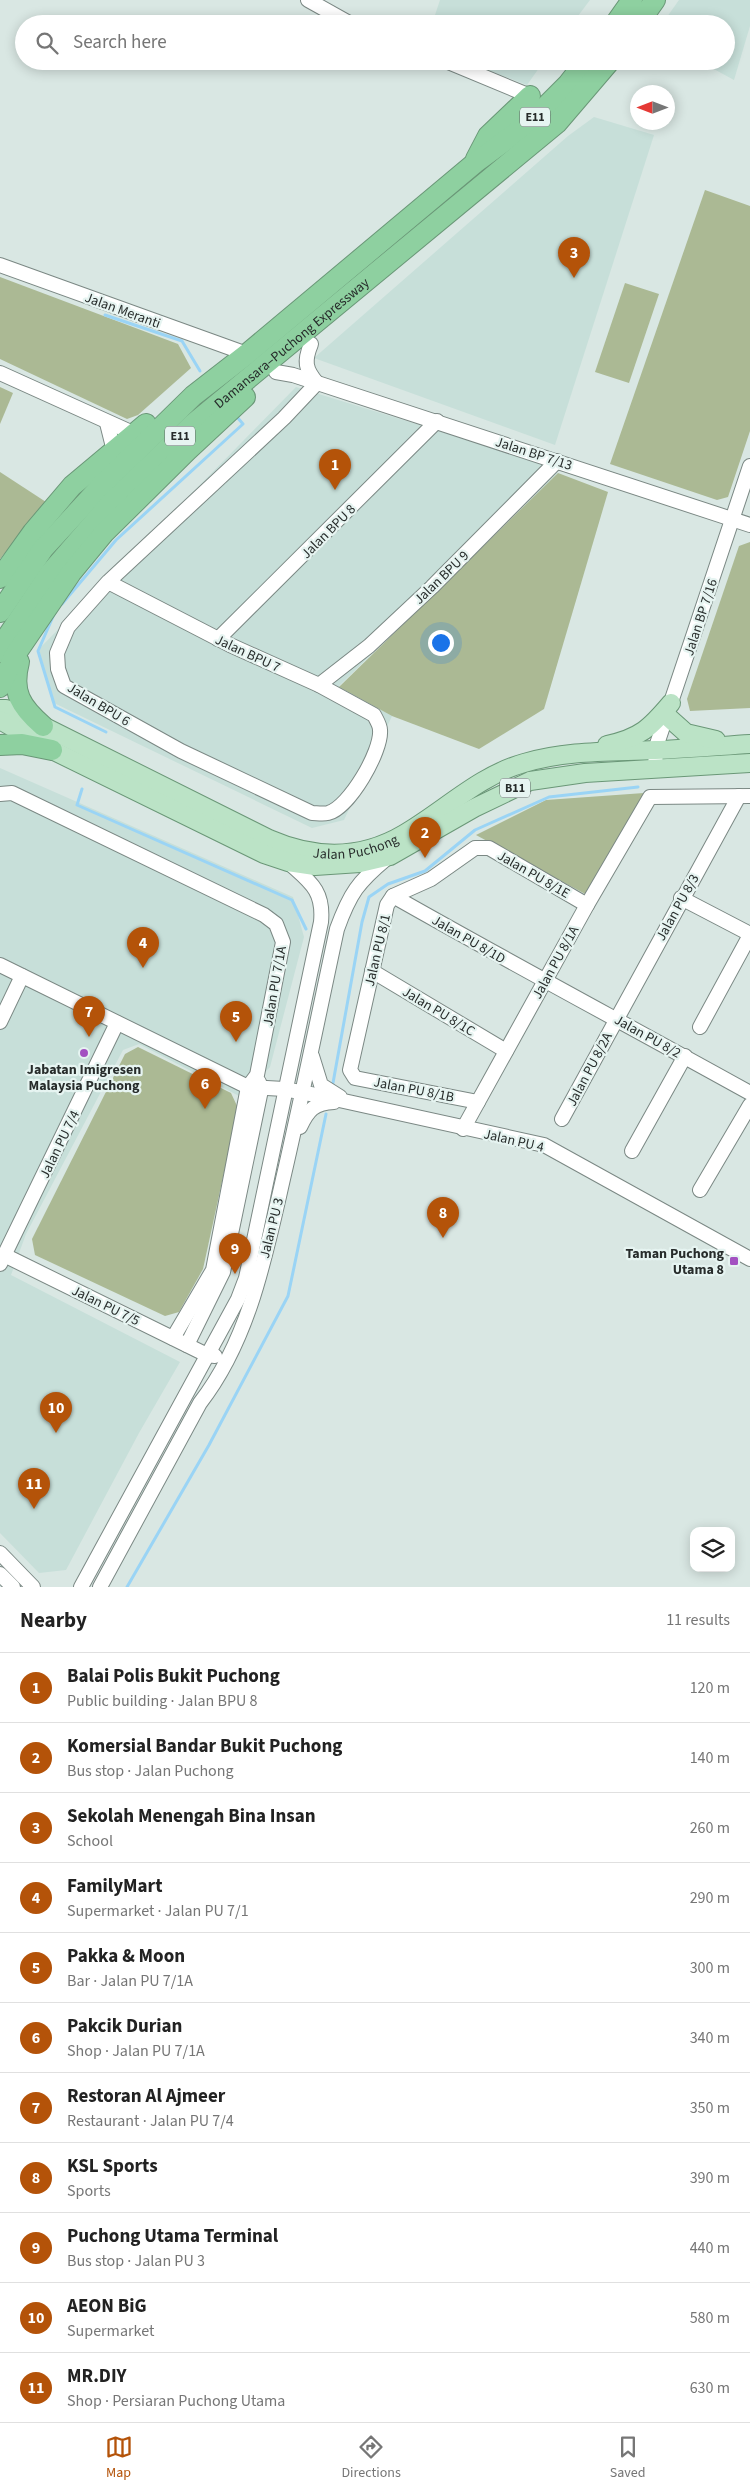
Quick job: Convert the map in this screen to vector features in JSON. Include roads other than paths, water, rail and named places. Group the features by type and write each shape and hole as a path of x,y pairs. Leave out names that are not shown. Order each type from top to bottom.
{"highway":[{"path":"621,15 632,0"},
{"path":"644,15 655,0"},
{"name":"Damansara–Puchong Expressway","path":"0,612 43,549 101,486 193,396 247,354 475,163 529,123 568,84 579,70"},
{"name":"Damansara–Puchong Expressway","path":"0,652 9,634 50,572 110,504 193,424 398,256 461,201 557,124 602,70"},
{"path":"475,163 479,151 488,136 530,96"},
{"path":"0,687 15,655 71,573 104,532 188,450 276,372 311,344 398,256"},
{"path":"0,578 33,532 72,486 153,418 193,396"},
{"path":"28,637 16,672 15,684 18,696 27,712 44,726"},
{"path":"0,745 22,744 52,750"}],"main road":[{"name":"Jalan Puchong","path":"0,709 6,709 44,726 187,807 264,854 288,862 336,866 390,856 474,808 530,781 585,773 750,763"},
{"path":"560,754 621,742 650,728 669,710 686,733 707,739 750,743"},
{"name":"Jalan Puchong","path":"0,720 52,750 294,850 338,854 384,844 404,834 484,780 523,763 560,754 750,743"}],"street":[{"path":"308,0 335,15"},
{"path":"468,70 530,96"},
{"name":"Jalan Meranti","path":"0,265 247,354"},
{"path":"311,344 305,363 307,371 317,383"},
{"name":"Jalan BP 7/13","path":"276,372 293,374 750,525"},
{"path":"0,373 107,423 135,434"},
{"name":"Jalan BPU 6","path":"317,383 284,418 108,582 68,627 57,653 58,669 64,686 181,751 312,813 327,813 345,804 358,786 373,756 380,730"},
{"name":"Jalan BPU 8","path":"218,639 437,422"},
{"path":"107,423 111,454"},
{"name":"Jalan BPU 9","path":"319,685 369,646 432,587 557,461"},
{"name":"Jalan BP 7/16","path":"656,769 655,750 750,466"},
{"name":"Jalan BPU 7","path":"108,582 218,639 319,685 374,715 380,730"},
{"name":"Jalan PU 7/1A","path":"0,794 12,793 264,915 276,924 283,942 255,1089 212,1270 173,1338"},
{"name":"Jalan PU 8/1A","path":"464,1128 587,905 650,797 744,796"},
{"name":"Jalan PU 8/3","path":"616,1018 682,898 744,796"},
{"name":"Jalan PU 8/1E","path":"481,847 490,848 587,905"},
{"name":"Jalan PU 8/1","path":"352,1074 350,1070 387,905 393,896 431,879 475,848 481,847"},
{"name":"Jalan PU 3","path":"100,1587 200,1403 213,1386 250,1305 258,1284 292,1138 337,929 351,893 363,878 390,856"},
{"name":"Jalan PU 3","path":"80,1585 207,1356 238,1298 246,1278 284,1089 321,922 322,906 311,883 288,862"},
{"name":"Jalan PU 8/1D","path":"393,896 544,982"},
{"path":"682,898 750,934 700,1027"},
{"path":"0,965 255,1089 224,1272 187,1345"},
{"name":"Jalan PU 8/1C","path":"372,971 506,1051"},
{"path":"0,1022 22,976"},
{"name":"Jalan PU 8/2","path":"544,982 616,1018 750,1093"},
{"name":"Jalan PU 8/2A","path":"562,1119 616,1018"},
{"name":"Jalan PU 7/4","path":"2,1260 117,1023"},
{"path":"311,1050 321,1085 347,1102"},
{"path":"632,1151 685,1056"},
{"name":"Jalan PU 8/1B","path":"352,1074 355,1078 478,1102"},
{"name":"Jalan PU 4","path":"255,1089 284,1089 544,1145 750,1259"},
{"path":"292,1138 313,1106 321,1103 347,1102"},
{"path":"700,1190 750,1105"},
{"name":"Jalan PU 7/5","path":"2,1260 173,1338 207,1356"},
{"path":"207,1356 214,1357 224,1350 250,1305"},
{"path":"200,1403 213,1374 212,1365 207,1356"},
{"path":"0,1553 34,1587"},
{"path":"0,1574 13,1587"}],"waterway":[{"path":"105,315 182,341 200,371"},
{"path":"62,604 116,540 243,424 237,417"},
{"path":"55,612 38,651 55,707 106,732"},
{"path":"333,1083 362,922 369,897 388,884 425,871 475,830 549,797 638,787"},
{"path":"82,789 77,805 292,900 306,929"},
{"path":"127,1587 209,1445 288,1296 326,1114"}],"place":[{"name":"Sekolah Menengah Bina Insan","path":"574,278"},
{"name":"Balai Polis Bukit Puchong","path":"335,490"},
{"name":"Komersial Bandar Bukit Puchong","path":"425,858"},
{"name":"FamilyMart","path":"143,968"},
{"name":"Restoran Al Ajmeer","path":"89,1037"},
{"name":"Pakka & Moon","path":"236,1042"},
{"name":"Jabatan Imigresen Malaysia Puchong","path":"84,1053"},
{"name":"Pakcik Durian","path":"205,1109"},
{"name":"KSL Sports","path":"443,1238"},
{"name":"Taman Puchong Utama 8","path":"734,1261"},
{"name":"Puchong Utama Terminal","path":"235,1274"},
{"name":"AEON BiG","path":"56,1433"},
{"name":"MR.DIY","path":"34,1509"}]}
